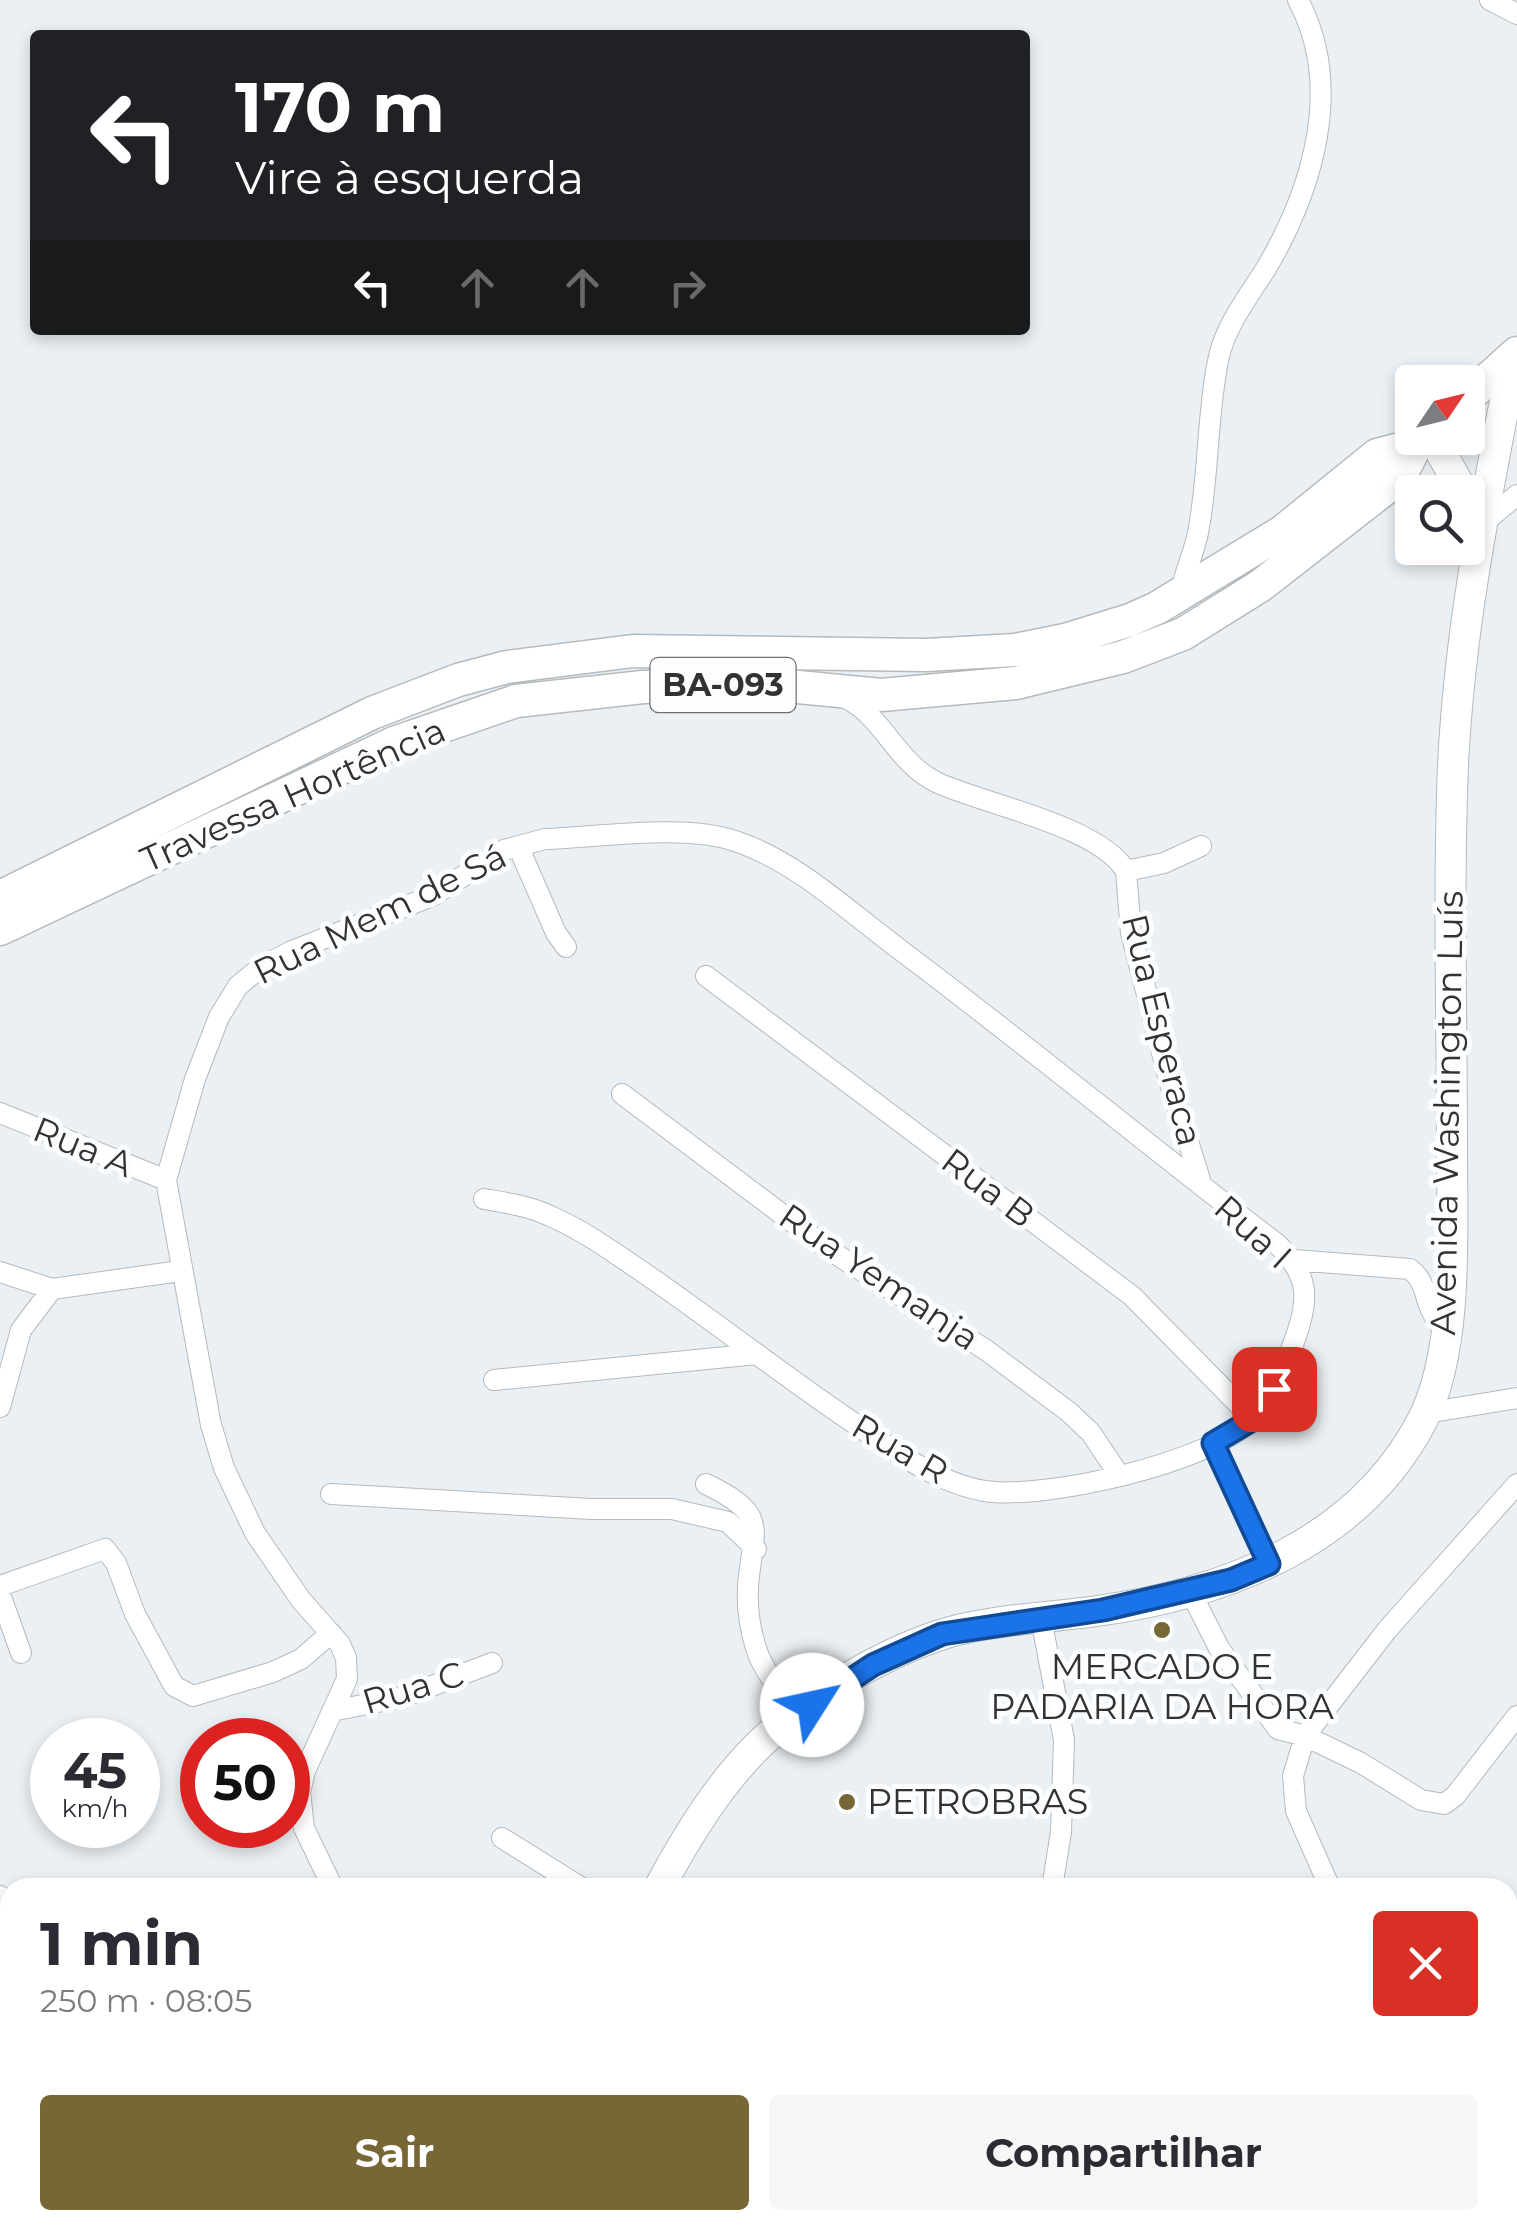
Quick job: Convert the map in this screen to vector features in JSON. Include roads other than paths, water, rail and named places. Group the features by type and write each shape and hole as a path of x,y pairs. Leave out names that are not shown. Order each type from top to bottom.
{"main road":[{"path":"1485,382 1516,354"},
{"name":"Avenida Washington Luís","path":"1484,475 1516,354"},
{"name":"Travessa Hortência","path":"0,897 372,713 458,680 507,667 633,651 926,655 1015,650 1130,620 1157,608 1282,532 1376,455 1395,449"},
{"name":"Travessa Hortência","path":"0,929 394,743 516,702 643,687 766,684 881,695 1016,684 1123,657 1183,634 1260,586 1400,477 1414,455"},
{"name":"Avenida Washington Luís","path":"665,1878 730,1778 764,1740 853,1676 942,1634 1103,1610 1231,1580 1269,1564 1354,1509 1384,1479 1426,1413 1444,1348 1452,1248 1453,769 1469,565"}],"street":[{"path":"1181,593 1199,529 1218,360 1234,319 1288,228 1313,158 1321,120 1315,43 1298,0"},
{"path":"1490,0 1517,14"},
{"path":"1485,508 1517,495"},
{"path":"766,684 834,693 853,701 910,764 936,782 1094,843 1112,853 1126,871 1164,863 1201,846"},
{"name":"Rua Mem de Sá","path":"328,1878 300,1811 305,1770 347,1679 348,1667 340,1644 255,1533 224,1468 211,1426 166,1180 218,1016 238,986 262,967 292,951 432,896 480,864 518,846 546,839 702,834 735,841 806,879 991,1018 1203,1188"},
{"path":"518,846 556,933 566,947"},
{"name":"Rua Esperaca","path":"1126,871 1131,933 1168,1080 1203,1188"},
{"name":"Rua B","path":"706,976 1132,1296 1252,1420"},
{"name":"Rua Yemanja","path":"622,1094 830,1252 986,1350 1069,1412 1091,1433 1120,1475"},
{"name":"Rua A","path":"0,1112 166,1180"},
{"name":"Rua I","path":"1120,1475 1159,1466 1213,1443 1252,1420 1283,1370 1306,1304 1294,1260 1203,1188"},
{"name":"Rua R","path":"484,1199 522,1206 573,1227 897,1452 947,1480 1001,1492 1120,1475"},
{"path":"1294,1260 1410,1269 1422,1281 1428,1307 1446,1330"},
{"path":"0,1272 52,1290 180,1271"},
{"path":"0,1407 20,1330 52,1290"},
{"path":"494,1380 756,1354"},
{"path":"1426,1413 1517,1398"},
{"path":"1213,1443 1269,1564"},
{"path":"706,1484 737,1501 753,1524 756,1550 748,1588 756,1648 761,1662 799,1714"},
{"path":"1326,1878 1296,1811 1293,1776 1304,1736 1388,1630 1517,1484"},
{"path":"330,1494 591,1509 672,1509 728,1522 756,1550"},
{"path":"0,1586 105,1549 116,1563 134,1614 174,1686 194,1696 273,1672 301,1659 331,1633"},
{"path":"1190,1591 1219,1648 1278,1729 1304,1736 1361,1763 1420,1800 1444,1804 1455,1796 1517,1716"},
{"path":"0,1594 21,1653"},
{"path":"1042,1618 1064,1740 1062,1832 1054,1878"},
{"name":"Rua C","path":"332,1710 403,1697 492,1662"},
{"path":"502,1838 566,1878"}],"place":[{"name":"MERCADO E PADARIA DA HORA","path":"1162,1630"},
{"name":"PETROBRAS","path":"847,1802"}]}
